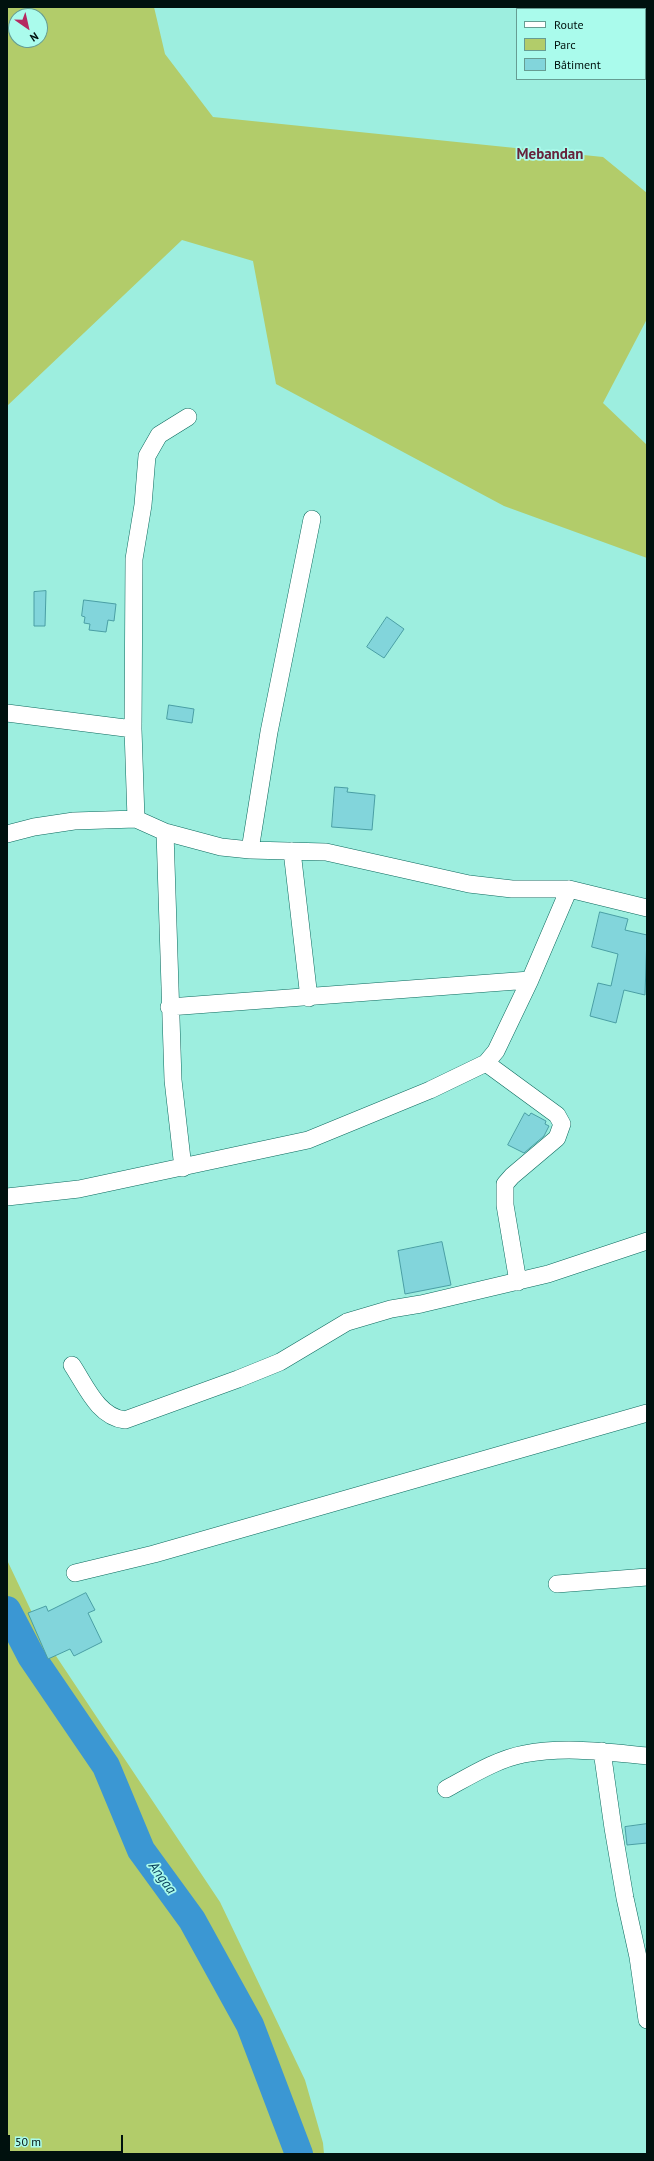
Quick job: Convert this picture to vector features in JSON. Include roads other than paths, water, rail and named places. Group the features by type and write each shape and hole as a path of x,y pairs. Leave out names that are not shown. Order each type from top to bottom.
{"street":[{"path":"136,819 133,728 134,559 143,505 148,456 159,435 188,417"},
{"path":"250,850 269,732 312,519"},
{"path":"7,713 133,728"},
{"path":"7,834 34,827 74,820 136,819 165,832 221,847 250,850 326,852 469,884 512,889 569,890 647,908"},
{"path":"165,832 169,1007 173,1080 183,1168"},
{"path":"292,851 309,998"},
{"path":"7,1197 79,1189 183,1168 308,1140 430,1090 486,1063 496,1051 530,980 569,890"},
{"path":"169,1007 309,998 530,980"},
{"path":"486,1063 557,1115 562,1124 557,1138 512,1176 505,1184 505,1205 518,1282"},
{"path":"72,1365 102,1412 114,1419 125,1420 238,1379 280,1362 347,1322 391,1310 548,1274 647,1241"},
{"path":"76,1573 154,1554 647,1413"},
{"path":"557,1584 647,1577"},
{"path":"446,1789 502,1762 523,1754 557,1749 602,1751 647,1756"},
{"path":"602,1751 613,1828 625,1898 638,1957 647,2020"}],"waterway":[{"name":"Angaa","path":"7,1610 31,1656 106,1766 141,1850 192,1920 250,2025 299,2154"}],"district":[{"name":"Mebandan","path":"550,155"}]}
